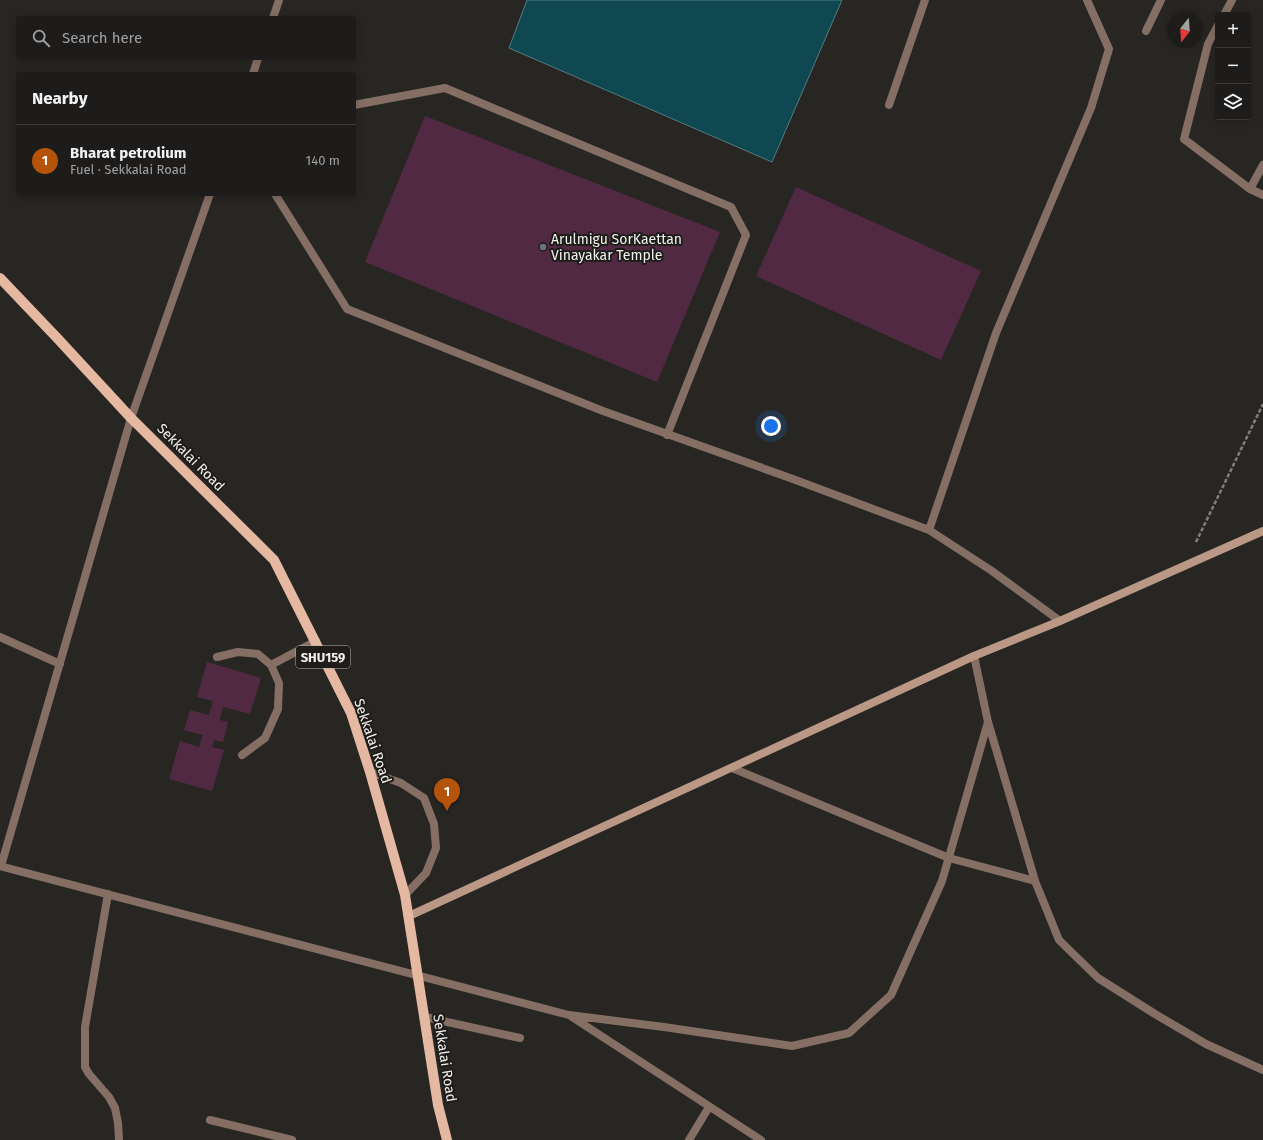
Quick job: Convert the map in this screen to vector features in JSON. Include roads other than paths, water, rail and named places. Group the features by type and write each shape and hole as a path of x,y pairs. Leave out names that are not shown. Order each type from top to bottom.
{"main road":[{"name":"Sekkalai Road","path":"0,278 131,418 274,560 351,713 370,772 405,895 438,1105 447,1140"}],"street":[{"path":"274,16 279,0"},
{"path":"889,105 925,0"},
{"path":"929,530 996,333 1091,108 1109,49 1087,0"},
{"path":"1146,31 1161,0"},
{"path":"1226,12 1232,0"},
{"path":"1215,31 1208,44 1184,139 1250,189 1263,195"},
{"path":"253,72 257,60"},
{"path":"356,105 445,88 730,207 746,235 667,435"},
{"path":"1250,189 1263,165"},
{"path":"209,196 131,418 0,866 569,1015 792,1046 848,1033 891,995 942,881 988,722"},
{"path":"276,196 347,309 602,411 793,479 929,530 992,571 1060,621"},
{"path":"409,916 974,656 1060,621 1263,531"},
{"path":"0,637 60,664"},
{"path":"271,665 316,641"},
{"path":"217,657 238,652 258,654 271,665 279,683 278,709 265,738 242,754"},
{"path":"974,656 988,722 1035,881 1059,940 1098,978 1206,1044 1263,1070"},
{"path":"732,768 948,858 1035,881"},
{"path":"370,772 401,783 424,798 434,824 436,848 426,873 405,895"},
{"path":"108,894 84,1027 85,1067 89,1074 109,1097 115,1108 119,1140"},
{"path":"569,1015 761,1140"},
{"path":"425,1017 520,1038"},
{"path":"689,1140 709,1106"},
{"path":"210,1120 292,1140"}],"water":[{"path":"527,0 842,0 772,162 509,48"}],"place":[{"name":"Arulmigu SorKaettan Vinayakar Temple","path":"543,247"},
{"name":"Bharat petrolium","path":"447,811"}]}
